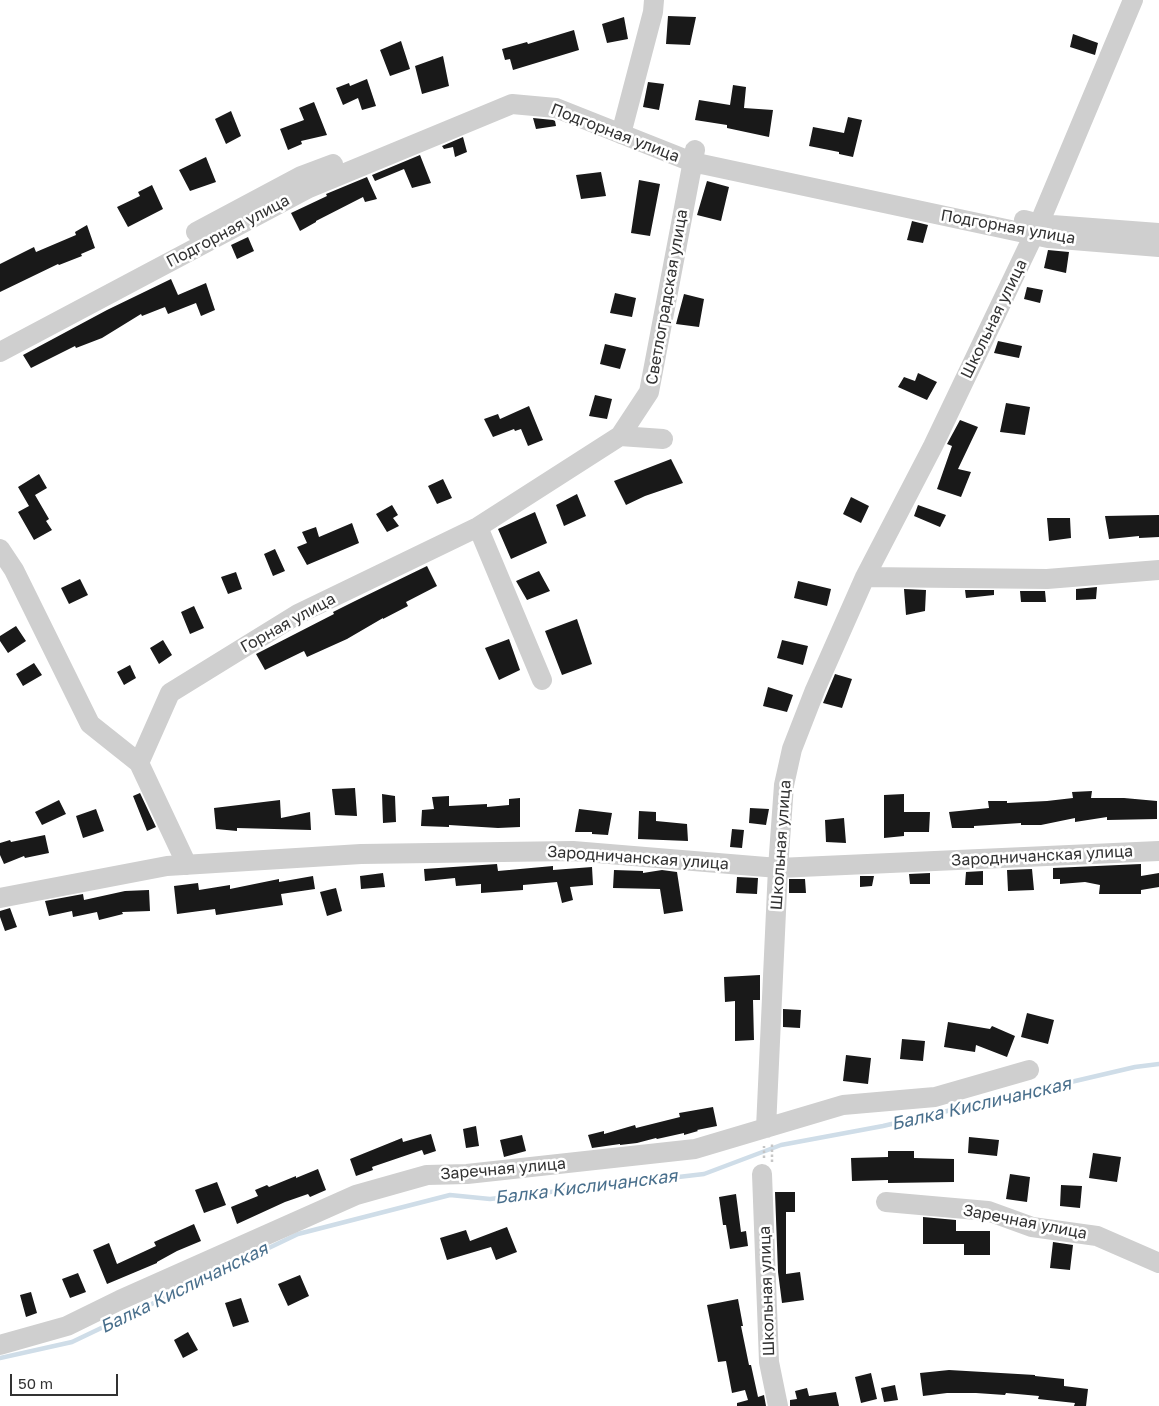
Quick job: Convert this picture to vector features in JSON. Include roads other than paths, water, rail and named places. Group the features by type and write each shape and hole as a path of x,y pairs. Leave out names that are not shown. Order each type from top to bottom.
{"street":[{"path":"0,337 301,176 515,94 558,99 622,129 653,12 654,0"},
{"name":"Школьная улица","path":"767,1128 778,868 784,785 792,749 815,690 865,577 933,446 1037,229 1132,0"},
{"name":"Подгорная улица","path":"0,352 309,188 512,104 556,108 622,129 694,156 1037,229 1159,233"},
{"name":"Светлоградская улица","path":"486,522 620,436 650,392 694,156"},
{"name":"Подгорная улица","path":"1037,229 1048,238 1159,248"},
{"path":"620,436 663,439"},
{"path":"486,522 542,680"},
{"name":"Горная улица","path":"139,763 170,693 298,614 486,522"},
{"path":"0,549 14,570 90,724 139,763 186,865"},
{"path":"865,577 1047,579 1159,570"},
{"name":"Зародничанская улица","path":"0,898 167,866 361,854 573,851 778,868 1159,851"},
{"name":"Заречная улица","path":"0,1345 67,1326 120,1300 356,1195 427,1174 467,1174 695,1149 843,1105 936,1098 1029,1070"},
{"name":"Школьная улица","path":"762,1176 769,1362 778,1406"},
{"name":"Заречная улица","path":"886,1202 988,1211 1032,1227 1097,1236 1159,1263"}],"waterway":[{"name":"Балка Кисличанская","path":"0,1358 72,1342 298,1234 450,1195 490,1199 704,1174 781,1145 883,1126 1135,1067 1159,1064"}]}
